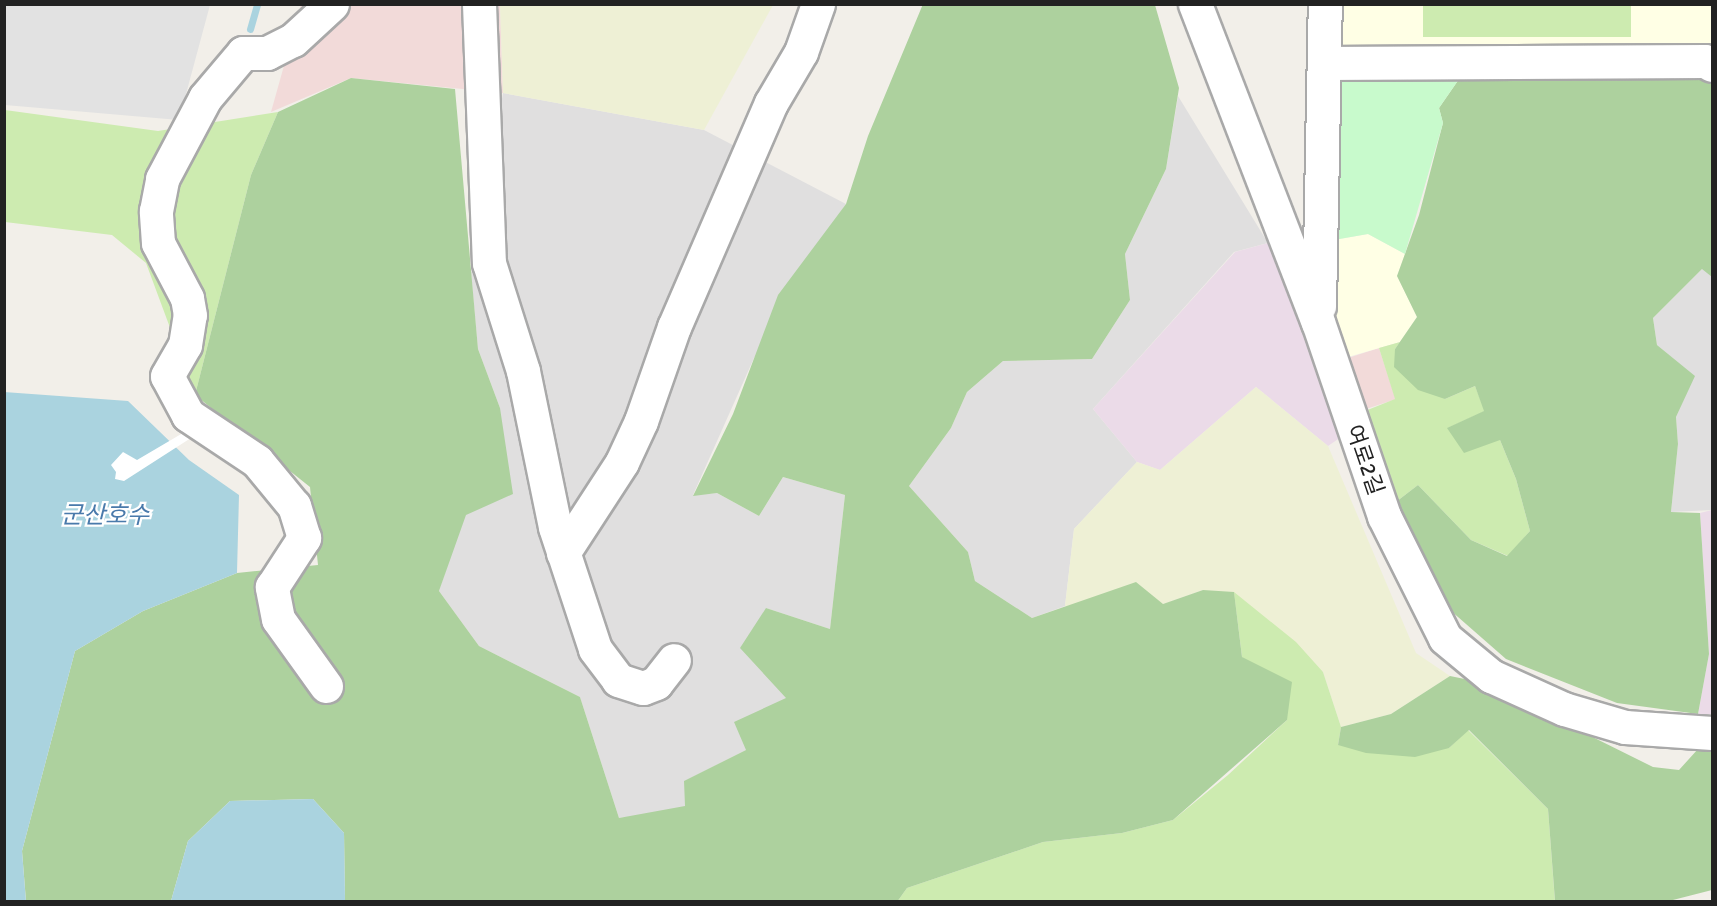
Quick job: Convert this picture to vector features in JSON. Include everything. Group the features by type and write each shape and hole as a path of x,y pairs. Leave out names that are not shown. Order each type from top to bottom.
{"street":[{"path":"326,686 278,619 272,587 304,538 294,506 257,461 188,415 167,376 185,345 190,315 187,298 158,243 156,211 162,179 173,154 213,89 243,53 267,53 293,40 332,4"},
{"path":"479,4 489,262 523,371 540,468 563,553 595,649 618,680 643,688 656,683 674,660"},
{"path":"563,553 617,471 641,421 674,327 771,103 801,52 818,4"},
{"name":"여로2길","path":"1195,4 1318,322 1384,516 1445,638 1491,676 1564,710 1625,727 1713,733"},
{"path":"1318,322 1325,4"},
{"path":"1324,63 1706,61 1713,65"}],"shaded area":[{"path":"500,4 773,5 704,130 503,93"},
{"path":"4,5 210,5 179,120 5,105"},
{"path":"301,5 500,5 503,93 351,78 271,112"},
{"path":"1334,5 1712,5 1712,54 1334,54"},
{"path":"503,93 704,130 846,204 815,250 754,358 693,495 717,493 759,516 783,477 845,495 830,629 766,608 787,698 746,750 685,781 685,807 663,813 619,818 580,697 479,646 439,591 500,408 478,349 471,273"},
{"path":"1178,96 1268,243 1234,252 1093,409 1137,462 1074,529 1065,606 1032,618 975,581 968,552 909,486 951,428 967,392 1003,361 1092,359 1130,300 1125,254 1166,169"},
{"path":"1368,234 1405,254 1397,276 1417,317 1400,342 1341,359 1331,321 1328,241"},
{"path":"1268,243 1301,304 1347,433 1328,446 1256,387 1160,470 1137,462 1093,409 1235,252"},
{"path":"1703,268 1712,277 1712,510 1671,512 1678,444 1676,417 1694,376 1657,345 1653,318"},
{"path":"1379,348 1396,399 1358,412 1341,360"},
{"path":"1256,387 1328,446 1416,653 1450,676 1391,714 1341,727 1323,672 1203,590 1163,604 1065,606 1074,529 1137,462 1160,470"},
{"path":"1712,510 1712,714 1698,714 1709,654 1700,513"}],"green space":[{"path":"923,4 1155,5 1179,88 1166,169 1125,254 1130,300 1092,359 1003,361 967,392 951,428 909,486 968,552 975,581 1032,618 1136,582 1163,604 1203,590 1234,592 1242,657 1292,682 1287,720 1173,820 1122,833 1043,842 907,888 897,902 345,901 344,833 313,799 230,801 188,841 171,901 26,901 22,851 75,651 143,611 237,573 318,565 310,487 195,395 251,175 278,112 351,78 455,89 478,349 500,408 513,494 466,515 439,591 479,646 580,697 619,818 685,806 684,781 746,750 734,722 786,698 740,648 766,608 830,629 845,495 783,477 759,516 717,493 693,496 733,414 778,295 846,204 868,136"},
{"path":"1423,5 1631,5 1631,37 1423,37"},
{"path":"1466,69 1712,73 1712,277 1702,269 1653,318 1657,345 1695,376 1676,417 1678,444 1671,512 1700,513 1709,654 1698,714 1617,703 1506,659 1434,596 1392,505 1418,485 1471,540 1507,556 1530,531 1516,479 1500,440 1464,453 1447,428 1484,411 1475,386 1445,399 1418,390 1394,367 1395,349 1417,317 1397,276 1419,215 1443,123 1439,108"},
{"path":"1466,69 1439,108 1443,123 1405,254 1368,234 1328,241 1340,75"},
{"path":"5,110 158,131 278,112 251,175 195,395 146,263 112,235 5,222"},
{"path":"1400,342 1395,349 1445,399 1475,386 1485,411 1448,428 1500,440 1516,479 1530,531 1508,556 1471,540 1418,485 1392,505 1360,413 1395,399 1379,348"},
{"path":"1234,592 1296,642 1323,672 1341,727 1338,745 1449,748 1468,730 1548,809 1555,902 897,902 907,888 1043,842 1122,833 1173,820 1228,775 1287,720 1242,657"},
{"path":"1450,676 1484,683 1653,767 1679,770 1698,749 1712,746 1712,890 1669,901 1555,901 1548,809 1469,730 1449,748 1415,757 1366,753 1338,745 1341,727 1391,714"}],"water":[{"name":"군산호수","path":"4,392 128,401 189,460 239,495 237,573 143,611 75,651 22,851 26,902 4,901"},
{"path":"313,799 344,833 345,901 171,901 188,841 230,801"}],"pier":[{"path":"188,430 194,436 124,481 115,479 116,472 111,465 123,452 137,460"}],"waterway":[{"path":"250,29 257,4"}]}
